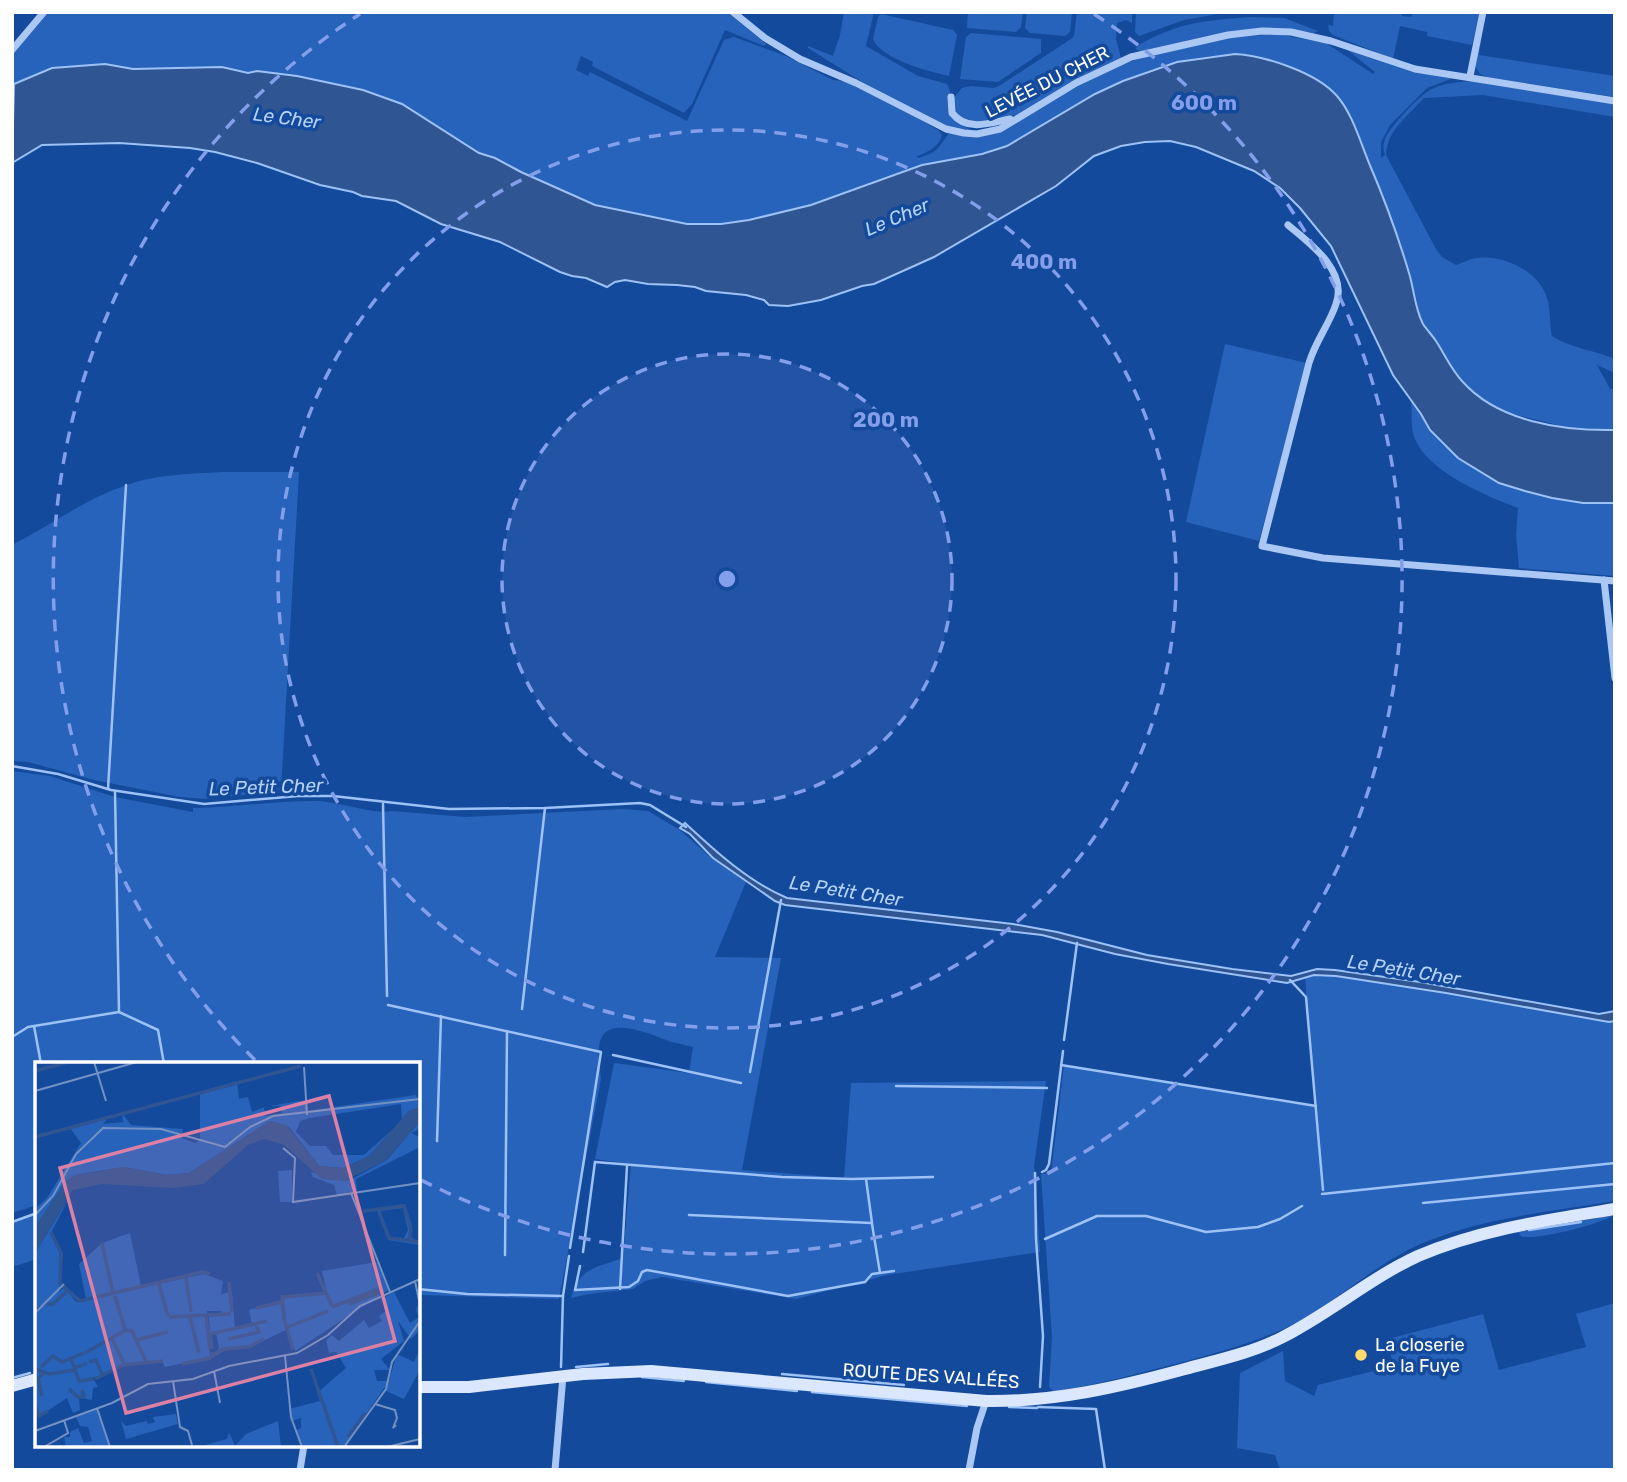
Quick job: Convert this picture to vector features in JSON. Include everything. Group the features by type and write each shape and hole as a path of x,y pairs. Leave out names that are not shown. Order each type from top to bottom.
{"main road":[{"name":"ROUTE DES VALLÉES","path":"420,1387 469,1387 619,1371 651,1371 986,1401 1032,1401 1081,1395 1236,1355 1283,1337 1392,1270 1437,1248 1485,1233 1615,1209"},
{"path":"12,1386 35,1380"}],"street":[{"path":"12,50 44,12"},
{"name":"LEVÉE DU CHER","path":"733,12 765,38 800,59 856,83 946,129 977,129 1017,118 1076,83 1131,57 1216,37 1262,31 1310,36 1415,69 1615,101"},
{"path":"1470,76 1483,12"},
{"path":"951,97 954,116 977,129"},
{"path":"1289,225 1314,247 1331,268 1336,279 1338,296 1332,315 1314,346 1262,546 1323,558 1615,581"},
{"path":"1604,580 1615,678"},
{"path":"555,1470 563,1376"},
{"path":"969,1470 977,1428 986,1401"},
{"path":"300,1470 304,1447"}],"shaded area":[{"path":"47,12 727,12 766,44 764,46 725,30 692,104 684,113 592,66 593,62 581,56 576,70 588,76 590,72 687,121 724,40 734,37 786,56 833,80 858,86 938,130 942,135 936,146 917,156 918,158 934,151 949,133 981,136 1120,65 1220,39 1276,34 1326,43 1373,74 1375,72 1345,48 1453,78 1427,88 1390,125 1381,142 1381,158 1385,155 1385,139 1398,120 1425,93 1446,84 1473,81 1615,103 1615,117 1483,95 1424,98 1394,131 1386,155 1442,257 1456,265 1486,257 1519,266 1543,288 1548,303 1552,336 1615,359 1615,373 1597,365 1610,389 1615,389 1615,430 1566,427 1504,412 1463,383 1422,323 1410,274 1385,204 1350,118 1338,97 1302,73 1252,55 1211,56 1148,71 1095,94 1007,146 982,154 922,165 811,205 749,220 721,224 687,224 595,205 479,153 402,104 363,90 297,76 257,71 248,73 222,67 133,69 105,64 52,68 12,85 12,54"},
{"path":"844,12 874,12 866,46 918,76 947,84 950,91 949,113 971,130 955,128 913,111 808,48 833,56"},
{"path":"968,12 1023,12 1021,27 1016,32 967,28"},
{"path":"1027,12 1072,12 1070,32 1065,36 1030,33 1025,28"},
{"path":"1077,12 1132,12 1132,23 1126,20 1117,23 1116,39 1121,58 1016,115 970,123 955,113 953,99 962,88 999,86 1071,39 1074,36"},
{"path":"1136,12 1230,12 1184,20 1139,36 1135,32"},
{"path":"1334,12 1402,12 1402,16 1411,17 1413,12 1479,12 1472,45 1427,36 1427,32 1400,26 1393,59 1333,35 1328,25 1333,26"},
{"path":"1485,12 1479,55 1615,76 1615,97 1480,74 1475,66"},
{"path":"881,14 953,30 957,35 949,76 907,64 878,46 873,39"},
{"path":"1249,17 1284,18 1318,31 1248,30 1205,36 1141,52 1136,49 1152,38 1179,27"},
{"path":"971,33 1041,39 1041,53 998,82 960,79 966,37"},
{"path":"1225,344 1307,363 1259,541 1186,522"},
{"path":"1411,400 1421,414 1499,483 1552,498 1583,503 1615,503 1615,576 1519,568 1516,534 1518,508 1457,480 1429,459 1413,433"},
{"path":"223,472 299,472 281,791 206,799 180,797 94,780 28,762 12,761 12,545 83,505 138,481"},
{"path":"12,771 50,776 115,797 193,812 193,808 315,801 384,812 466,817 622,809 648,811 680,830 710,857 746,882 715,957 781,958 742,1170 844,1178 851,1083 1046,1081 1034,1166 1040,1252 887,1275 796,1299 662,1277 645,1281 633,1289 571,1298 579,1280 590,1270 623,1258 631,1164 595,1159 614,1063 689,1073 693,1047 626,1028 609,1030 603,1035 599,1045 601,1079 559,1299 420,1295 420,1062 35,1062 35,1206 12,1213"},
{"path":"1314,975 1336,976 1615,1021 1615,1201 1523,1216 1455,1231 1398,1255 1319,1309 1274,1333 1183,1362 1054,1392 1049,1387 1052,1337 1041,1174 1051,1173 1064,1065 1316,1106 1305,978"},
{"path":"35,1214 35,1260 12,1267 12,1222"},
{"path":"1614,1215 1586,1226 1535,1237 1523,1237 1518,1232"},
{"path":"1615,1303 1615,1470 1280,1470 1275,1455 1237,1448 1240,1373 1283,1351 1285,1381 1314,1396 1318,1385 1393,1366 1388,1339 1483,1314 1499,1370 1586,1347 1576,1314"}],"water":[{"name":"Le Cher","path":"1235,54 1261,58 1289,67 1328,87 1337,96 1351,119 1385,203 1409,273 1420,318 1455,372 1477,395 1513,415 1553,426 1615,430 1615,503 1583,503 1525,491 1499,483 1458,458 1430,430 1393,375 1331,246 1300,208 1280,188 1254,171 1196,147 1170,141 1121,146 1094,156 1056,186 934,257 874,284 821,300 788,306 769,305 764,300 746,295 677,285 625,280 607,287 586,278 560,272 500,242 441,224 396,201 362,196 320,185 215,152 119,143 42,145 12,163 14,84 52,68 105,64 133,69 222,67 248,73 257,71 297,76 363,90 402,104 479,153 595,205 687,224 721,224 811,205 922,165 982,154 1007,146 1095,94 1123,81 1177,62"},
{"path":"685,823 746,875 787,898 1013,924 1057,932 1147,955 1232,969 1291,976 1317,969 1335,970 1420,982 1599,1014 1615,1011 1615,1021 1336,976 1314,975 1287,983 1115,954 1042,935 785,905 775,901 713,858 690,834 680,828"}],"waterway":[{"path":"108,789 126,485"},
{"name":"Le Petit Cher","path":"12,766 58,774 111,790 204,804 298,796 333,796 449,809 640,803 650,805 686,827"},
{"path":"115,792 119,1012 158,1030 164,1062"},
{"path":"383,804 387,996"},
{"path":"522,1009 545,808"},
{"path":"750,1072 781,900"},
{"path":"1064,1040 1077,943"},
{"path":"1290,980 1306,997 1323,1190"},
{"path":"388,1005 601,1052 570,1248"},
{"path":"12,1037 28,1027 119,1012"},
{"path":"437,1141 441,1016"},
{"path":"34,1026 41,1062"},
{"path":"505,1255 507,1031"},
{"path":"1042,1172 1049,1164 1063,1051"},
{"path":"613,1055 741,1083"},
{"path":"1061,1065 1316,1106"},
{"path":"896,1086 1047,1088"},
{"path":"595,1162 782,1177 933,1177"},
{"path":"583,1252 595,1162"},
{"path":"1322,1194 1615,1163"},
{"path":"620,1289 627,1166"},
{"path":"1035,1173 1036,1239 1043,1336 1040,1387"},
{"path":"689,1215 872,1223 866,1179"},
{"path":"1423,1203 1615,1184"},
{"path":"1045,1239 1097,1216 1146,1216 1206,1232 1258,1227 1280,1219 1302,1206"},
{"path":"12,1222 35,1214"},
{"path":"1529,1230 1581,1222"},
{"path":"872,1224 880,1273"},
{"path":"561,1367 563,1296 569,1256"},
{"path":"580,1266 575,1290 629,1287 647,1270 788,1296 865,1282 872,1274 894,1271"},
{"path":"420,1289 467,1294 563,1296"},
{"path":"576,1367 608,1364"},
{"path":"12,1378 30,1373"},
{"path":"782,1374 904,1385"},
{"path":"642,1377 684,1381"},
{"path":"706,1382 797,1391"},
{"path":"812,1392 967,1406"},
{"path":"1009,1407 1037,1408"},
{"path":"1038,1407 1096,1409 1105,1470"}],"place":[{"name":"La closerie de la Fuye","path":"1361,1355"}]}
